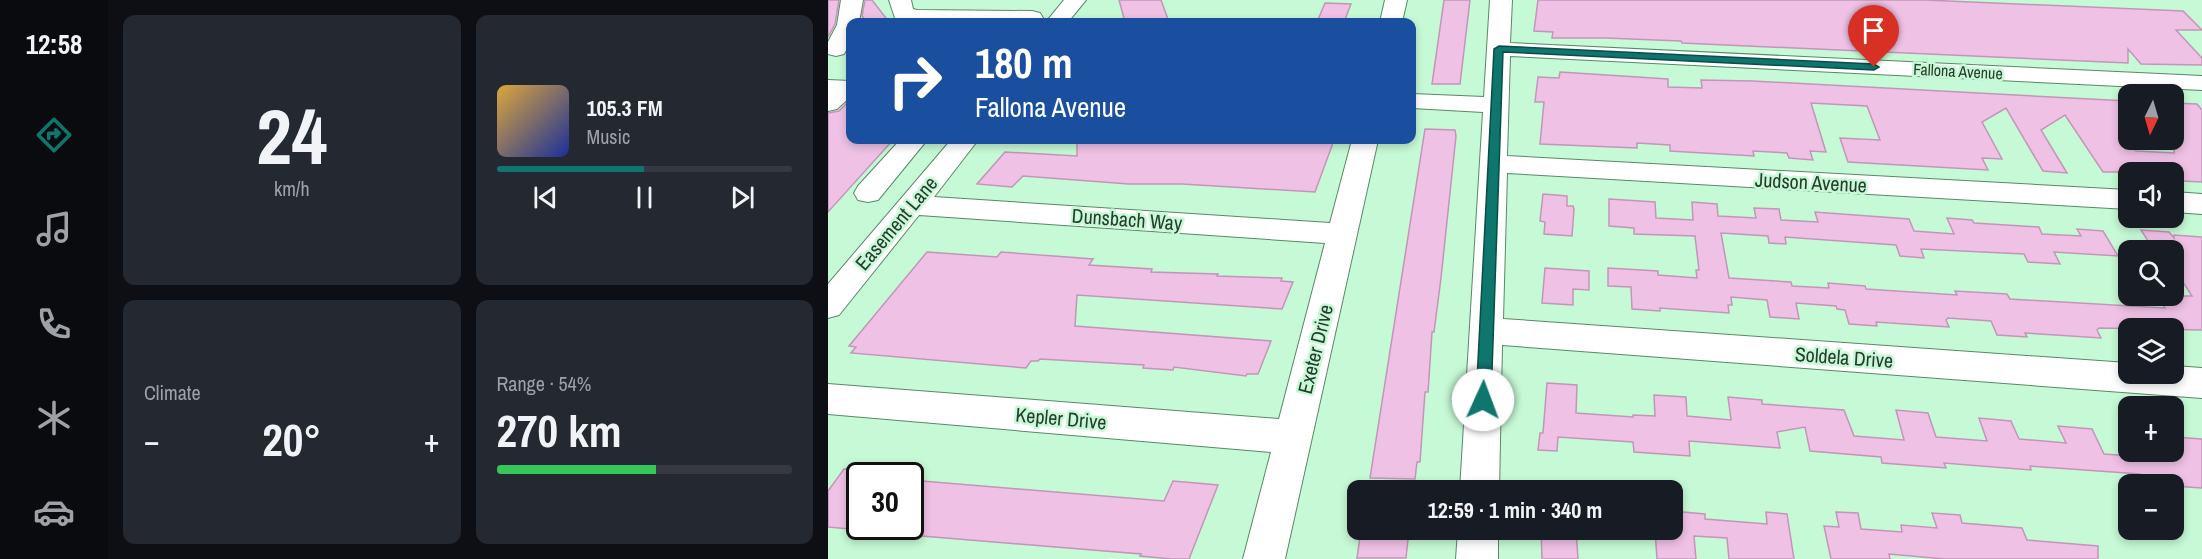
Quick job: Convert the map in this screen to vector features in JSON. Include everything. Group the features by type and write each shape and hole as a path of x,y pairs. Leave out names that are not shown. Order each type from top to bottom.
{"street":[{"path":"849,18 852,0"},
{"path":"900,0 903,13 949,18"},
{"path":"966,18 985,0"},
{"path":"1060,18 1076,0"},
{"path":"1392,18 1396,0"},
{"path":"1479,480 1501,0"},
{"path":"828,104 846,87 828,87 841,54 846,33"},
{"name":"Fallona Avenue","path":"1499,49 2202,83"},
{"path":"1416,101 1496,105"},
{"path":"868,194 911,144"},
{"name":"Easement Lane","path":"828,306 962,144"},
{"name":"Exeter Drive","path":"1264,559 1364,144"},
{"name":"Judson Avenue","path":"1494,164 2118,199"},
{"path":"2184,203 2202,204"},
{"name":"Dunsbach Way","path":"911,205 1343,234"},
{"name":"Soldela Drive","path":"1486,332 2202,383"},
{"name":"Kepler Drive","path":"828,399 1293,437"},
{"path":"1477,559 1478,540"}],"building":[{"path":"828,0 839,0 835,24 828,37"},
{"path":"865,0 872,0 886,18 864,18 862,16"},
{"path":"1119,0 1161,0 1168,18 1124,18"},
{"path":"1444,0 1470,0 1460,84 1432,84"},
{"path":"1538,0 1925,0 2183,11 2202,30 2176,30 2202,58 2202,65 2141,64 2128,49 2128,63 1682,43 1681,41 1552,38 1553,32 1534,31"},
{"path":"1325,3 1351,4 1346,18 1319,18"},
{"path":"1560,72 1668,79 1668,87 1702,88 1701,80 1753,81 2118,100 2118,150 2174,153 2174,150 2184,150 2184,103 2197,104 2202,110 2202,182 2184,181 2184,162 2118,162 2118,172 2103,172 2065,115 2041,130 2067,173 2043,171 2006,108 1982,122 2002,159 1982,158 1988,170 1848,162 1840,138 1880,140 1867,106 1811,103 1826,152 1810,151 1813,160 1789,158 1787,153 1753,151 1754,156 1670,151 1670,145 1637,143 1637,148 1540,144 1544,102 1535,102 1538,77 1559,78"},
{"path":"846,104 846,144 889,144 828,212 828,113 839,111"},
{"path":"1425,129 1455,130 1456,136 1441,278 1434,332 1432,332 1428,392 1425,392 1420,462 1417,462 1415,479 1370,478"},
{"path":"1077,144 1333,144 1315,192 1182,184 1129,184 1023,176 1012,187 977,184 1005,152 1077,156"},
{"path":"1543,194 1567,196 1567,206 1573,206 1574,209 1572,236 1544,234 1545,222 1540,221"},
{"path":"1609,199 1655,202 1656,218 1693,220 1692,202 1717,204 1718,216 1756,218 1754,208 1779,209 1781,220 1818,222 1815,212 1909,219 1914,231 1954,234 1947,218 1972,220 1974,223 2039,227 2042,234 2081,236 2077,229 2103,231 2118,256 2054,252 2060,264 2028,262 2024,254 1921,249 1924,258 1900,256 1896,245 1785,237 1786,244 1769,243 1768,236 1721,233 1729,278 1791,282 1792,286 1829,288 1828,283 1865,286 1866,289 1957,295 1955,291 2007,294 2010,299 2165,308 2164,306 2184,306 2184,296 2192,296 2184,284 2184,240 2148,240 2141,230 2169,232 2174,238 2174,235 2202,237 2202,330 2184,330 2184,318 2118,318 2118,328 2099,328 2097,330 2101,338 2025,333 2027,337 1997,335 1991,321 1948,318 1946,320 1949,327 1876,322 1877,326 1849,324 1845,310 1837,309 1836,306 1796,303 1799,319 1770,317 1767,300 1731,297 1732,305 1728,305 1729,313 1660,308 1660,311 1632,309 1631,287 1608,286 1608,268 1658,271 1658,275 1697,278 1696,270 1699,270 1695,236 1634,234 1634,228 1609,226"},
{"path":"927,252 997,257 1001,252 1093,259 1089,265 1152,269 1151,272 1282,278 1281,281 1293,282 1282,309 1077,295 1075,326 1271,341 1258,374 1247,374 1246,376 1174,367 1173,370 1143,368 1144,365 1040,359 1031,361 1026,368 851,353 856,347 849,346"},
{"path":"1545,268 1589,271 1589,290 1573,289 1573,305 1542,303"},
{"path":"1547,383 1577,385 1576,413 1633,417 1633,415 1655,416 1654,395 1686,397 1687,416 1731,420 1728,397 1762,400 1762,404 1844,410 1854,436 1904,440 1896,410 1928,413 1936,437 1987,441 1979,418 2011,421 2019,439 2066,443 2058,426 2092,429 2104,454 2118,455 2118,462 2184,462 2184,438 2202,439 2202,488 2184,487 2184,474 2140,474 2030,466 2031,470 1944,463 1946,468 1882,463 1881,457 1810,451 1805,427 1777,432 1780,448 1689,441 1690,456 1634,452 1633,442 1558,437 1557,451 1538,450 1540,433 1543,433"},
{"path":"846,469 846,529 828,527 828,491"},
{"path":"924,481 1164,501 1173,481 1218,485 1189,559 1140,556 1141,554 924,536"},
{"path":"1683,512 1705,514 1705,519 1767,524 1766,512 1787,514 1794,559 1729,559 1727,538 1694,536 1696,559 1657,559 1656,540 1683,540"},
{"path":"1836,512 1858,513 1861,529 1902,532 1901,525 1937,528 1932,513 1960,515 1962,523 2022,528 2027,540 2098,546 2098,559 1945,559 1889,554 1890,559 1831,559 1824,526 1839,527"},
{"path":"1360,540 1408,540 1406,558 1357,558"},
{"path":"1541,540 1577,540 1578,559 1542,559"}],"route":[{"path":"1483,400 1499,49 1874,67"}]}
